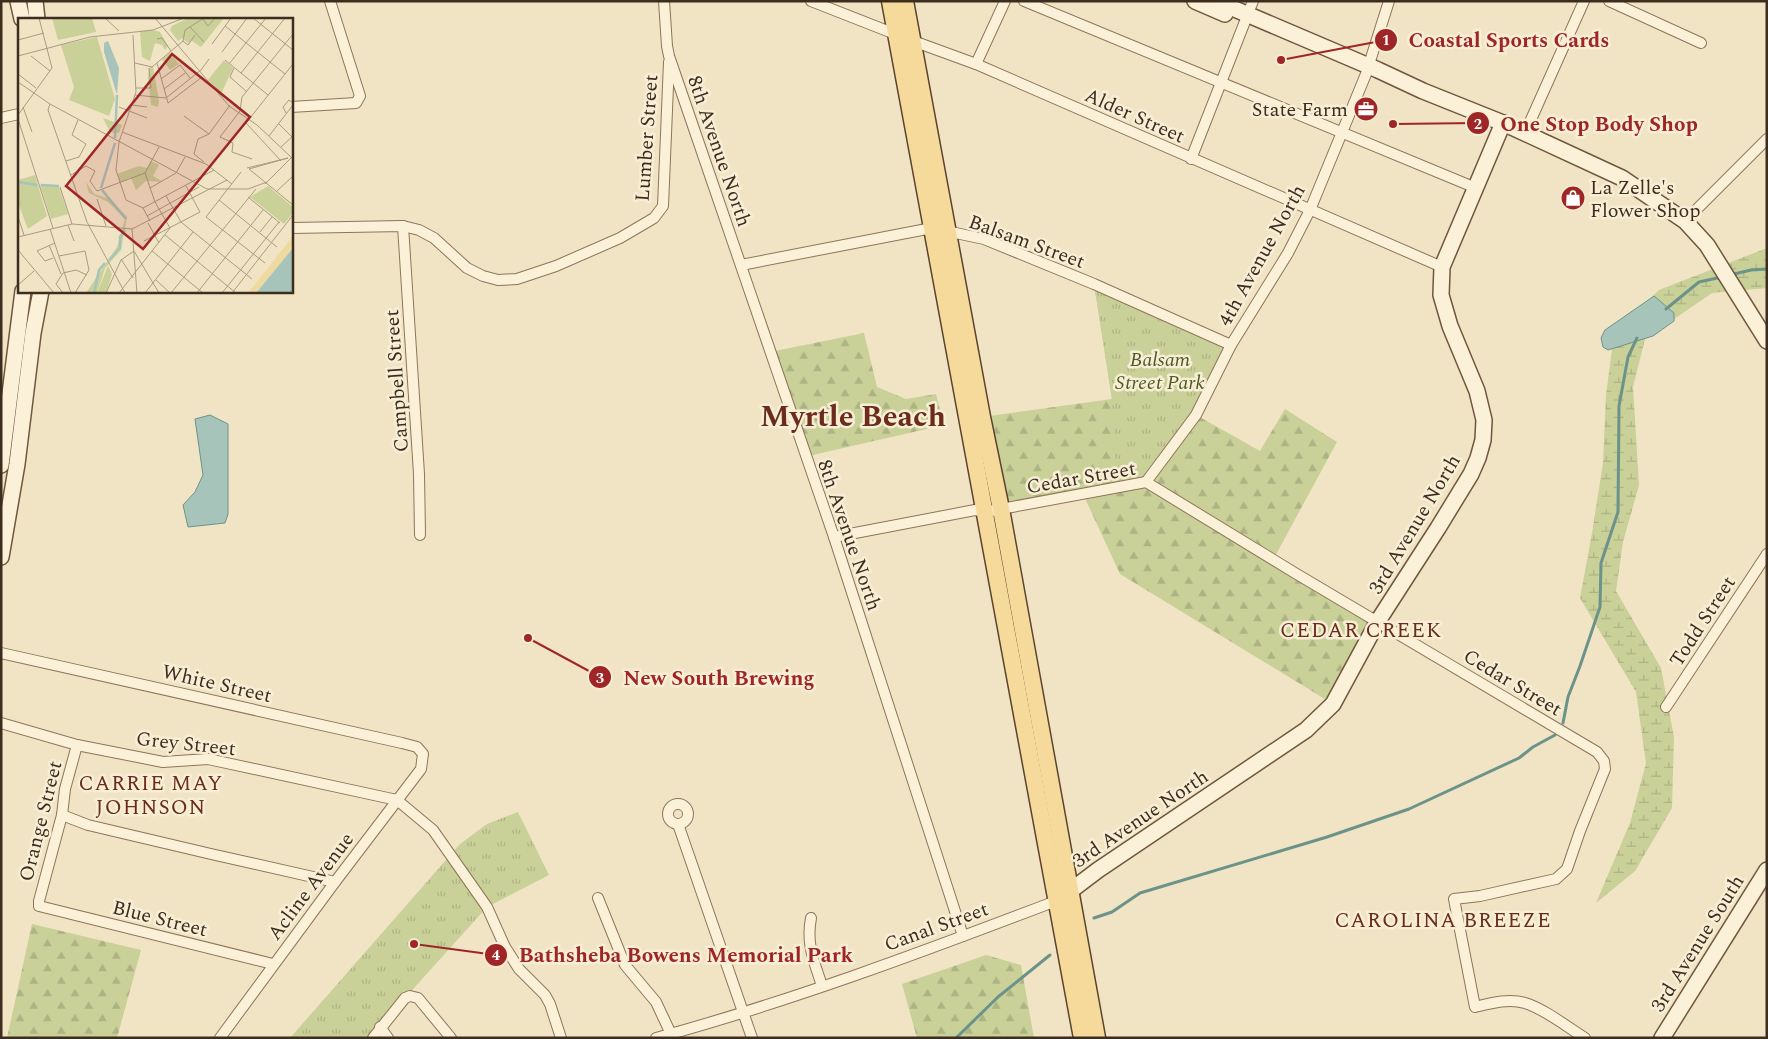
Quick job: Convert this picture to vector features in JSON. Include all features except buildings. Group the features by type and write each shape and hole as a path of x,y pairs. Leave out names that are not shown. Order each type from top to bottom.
{"main road":[{"path":"18,1 22,18"},
{"path":"35,1 37,18"},
{"path":"890,1 940,230 993,510 1063,896 1082,1038"},
{"path":"905,1 940,230"},
{"path":"1194,1 1248,13"},
{"path":"1216,1 1248,13 1367,70 1503,123 1622,178 1685,221 1707,245 1767,341"},
{"name":"3rd Avenue North","path":"1063,896 1098,870 1306,730 1333,704 1378,621 1471,474 1482,440 1484,420 1478,391 1450,326 1441,295 1442,267 1503,123"},
{"path":"1,465 23,292"},
{"path":"1,557 17,464 40,292"},
{"name":"3rd Avenue South","path":"1662,1038 1767,870"},
{"path":"1063,896 1097,1038"}],"street":[{"path":"292,107 356,103 360,96 330,1"},
{"name":"8th Avenue North","path":"664,1 667,46 670,56 834,537 963,936"},
{"name":"Alder Street","path":"812,1 912,42 976,64 1442,267"},
{"path":"976,64 1005,1"},
{"path":"1024,1 1476,188"},
{"name":"4th Avenue North","path":"1146,482 1196,415 1231,345 1288,252 1310,210 1367,70 1389,1"},
{"path":"1525,133 1584,1"},
{"path":"1609,1 1701,43"},
{"path":"1191,159 1248,13"},
{"name":"Lumber Street","path":"292,228 404,226 419,230 434,238 467,268 483,276 498,280 517,279 556,266 620,238 654,218 663,206 670,56"},
{"path":"1,118 18,114"},
{"path":"1685,221 1767,138"},
{"name":"Campbell Street","path":"404,226 418,466 420,535"},
{"name":"Balsam Street","path":"741,265 940,230 984,239 1094,284 1231,345"},
{"name":"Cedar Street","path":"834,537 975,510 993,510 1146,482 1295,573 1598,752 1604,761 1604,769 1567,869 1556,880 1454,899 1475,1007 1508,1001 1524,1002 1585,1038"},
{"name":"Todd Street","path":"1666,707 1767,554"},
{"name":"White Street","path":"1,653 402,743 417,748 422,754"},
{"name":"Grey Street","path":"1,723 77,745 162,762 208,759 397,800"},
{"name":"Orange Street","path":"39,906 38,901 62,815 65,789 77,745"},
{"name":"Acline Avenue","path":"220,1038 421,769 422,754"},
{"path":"397,800 433,830 483,901 505,947 519,969 545,995 550,1004 561,1038"},
{"path":"62,815 88,825 335,882"},
{"path":"678,824 752,1038"},
{"name":"Canal Street","path":"656,1038 822,986 963,936 1063,896"},
{"path":"598,898 625,965 656,1002 671,1034"},
{"name":"Blue Street","path":"39,906 274,964"},
{"path":"811,918 808,934 812,956 822,986"},
{"path":"373,1038 405,998 410,996 418,998 451,1038"},
{"path":"380,1027 388,1038"}],"green space":[{"path":"1767,248 1767,288 1712,293 1645,339 1633,387 1639,485 1623,542 1616,591 1661,668 1674,737 1672,808 1635,871 1596,903 1630,823 1646,763 1636,692 1580,598 1603,463 1606,395 1614,334 1659,290"},
{"path":"1094,284 1196,415 1260,451 1285,409 1337,442 1273,560 1378,621 1333,704 1120,574 1083,494 1001,509 982,417 1112,399"},
{"name":"Balsam Street Park","path":"1094,284 1231,345 1196,415 1146,482 1117,488 1112,399"},
{"path":"864,333 877,387 906,399 936,394 944,425 804,457 770,352"},
{"path":"518,812 549,875 487,907 405,998 373,1038 290,1038 460,844 487,824"},
{"path":"32,924 141,950 117,1038 7,1038"},
{"path":"986,955 1021,965 1034,1038 917,1038 902,984"}],"water":[{"path":"1654,296 1674,313 1674,321 1653,336 1608,350 1603,347 1601,338 1605,330"},
{"path":"210,415 228,424 228,514 225,523 188,527 183,505 195,492 203,475 195,419"}],"waterway":[{"path":"1730,275 1751,270 1767,269"},
{"path":"1666,309 1699,282 1722,277"},
{"path":"1563,723 1568,697 1600,607 1601,563 1618,512 1619,406 1628,357 1637,338"},
{"path":"1094,918 1112,912 1140,893 1327,837 1409,809 1519,758 1533,747 1555,735"},
{"path":"956,1038 998,997 1050,955"}],"place":[{"name":"Coastal Sports Cards","path":"1281,60"},
{"name":"State Farm","path":"1366,109"},
{"name":"One Stop Body Shop","path":"1393,124"},
{"name":"La Zelle's Flower Shop","path":"1573,198"},
{"name":"New South Brewing","path":"528,638"},
{"name":"Bathsheba Bowens Memorial Park","path":"414,944"}],"district":[{"name":"Myrtle Beach","path":"853,416"},
{"name":"CEDAR CREEK","path":"1361,630"},
{"name":"CARRIE MAY JOHNSON","path":"151,795"},
{"name":"CAROLINA BREEZE","path":"1443,920"}]}
